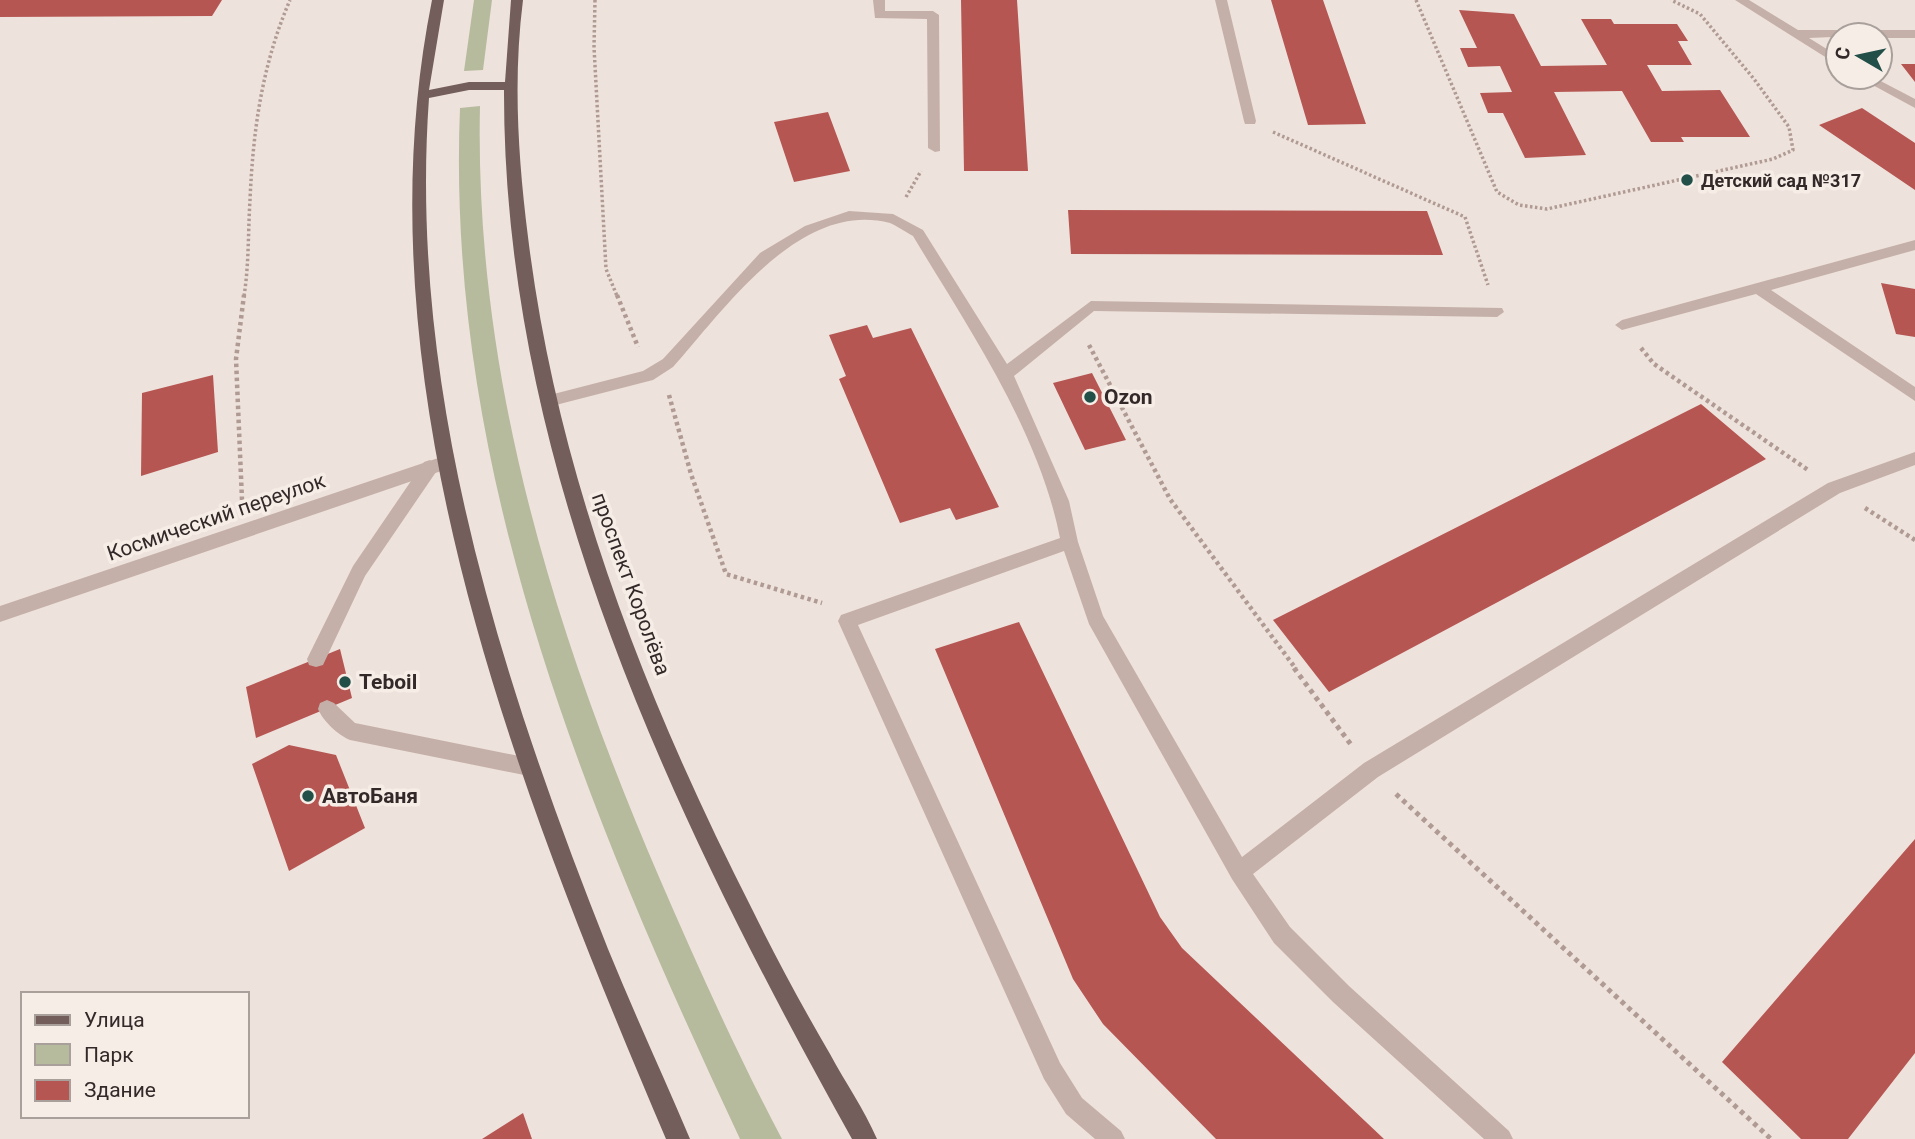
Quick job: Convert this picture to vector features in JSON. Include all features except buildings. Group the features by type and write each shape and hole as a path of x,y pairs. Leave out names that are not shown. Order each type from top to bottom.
{"main road":[{"path":"438,0 424,95 419,153 419,233 438,464 462,537 496,666 529,767 608,981 678,1139"},
{"name":"проспект Королёва","path":"517,0 511,86 517,222 528,305 548,401 579,510 616,620 668,751 739,904 865,1139"},
{"path":"424,95 469,86 511,86"}],"street":[{"path":"879,0 879,15 933,15 935,148"},
{"path":"1222,0 1250,121"},
{"path":"1741,0 1824,52"},
{"path":"1795,34 1915,34"},
{"path":"1890,91 1915,104"},
{"path":"548,401 648,376 668,363 765,256 810,229 849,216 893,219 918,233 1005,374 1061,501 1069,542 1095,618 1239,872 1282,935 1341,995 1500,1139"},
{"path":"1622,326 1915,245"},
{"path":"1758,288 1915,394"},
{"path":"1005,374 1091,306 1497,312"},
{"path":"1239,872 1371,770 1834,488 1915,458"},
{"name":"Космический переулок","path":"0,614 438,464"},
{"path":"316,659 359,571 438,464"},
{"path":"1069,542 847,621 1052,1071 1074,1105 1113,1139"},
{"path":"327,709 350,731 529,767"}],"path":[{"path":"243,533 237,341 246,289 251,169 263,81 282,16 290,0"},
{"path":"1416,0 1497,192 1519,205 1547,209 1773,159 1793,150 1789,127 1754,79 1700,15 1671,0"},
{"path":"1250,121 1465,217 1497,312"},
{"path":"893,219 935,148"},
{"path":"1622,326 1654,364 1834,488 1915,540"}],"green space":[{"path":"474,0 492,0 483,70 464,71"},
{"path":"480,106 482,206 491,306 506,404 528,501 555,596 586,691 659,877 718,1009 782,1139 740,1139 630,893 581,767 537,639 502,509 476,378 461,244 460,108"}],"place":[{"name":"Детский сад №317","path":"1687,180"},
{"name":"Ozon","path":"1090,397"},
{"name":"Teboil","path":"345,682"},
{"name":"АвтоБаня","path":"308,796"}]}
